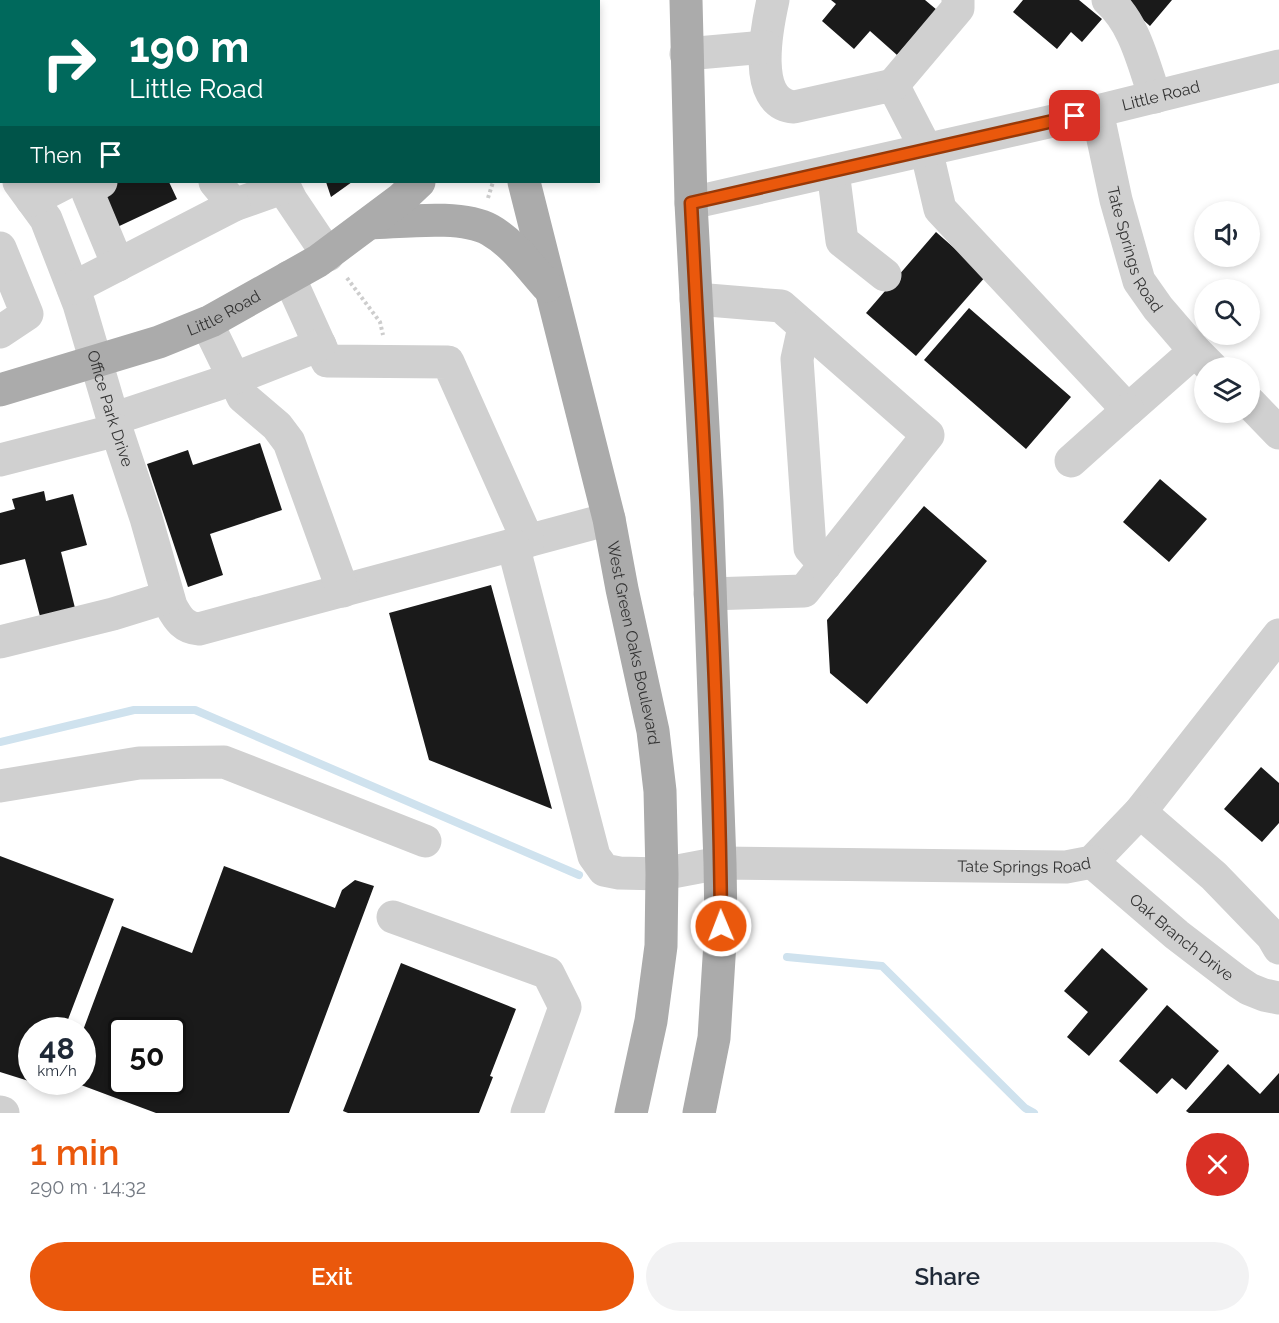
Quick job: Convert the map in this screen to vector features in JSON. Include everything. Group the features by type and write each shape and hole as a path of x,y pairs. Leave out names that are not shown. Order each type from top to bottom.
{"main road":[{"path":"563,0 579,0"},
{"path":"686,0 691,203 710,594 721,926 714,1038 699,1113"},
{"name":"Little Road","path":"0,390 159,342 207,323 289,278 337,266 370,223 401,200 418,183"},
{"name":"West Green Oaks Boulevard","path":"524,183 609,519 652,731 660,791 661,946 651,1021 631,1113"},
{"path":"370,223 437,220 463,222 490,230 512,247 550,290"}],"street":[{"path":"774,4 765,46 769,87 774,98 788,107 893,85 958,8 958,0"},
{"path":"1108,0 1118,9 1135,39 1155,97"},
{"path":"686,54 765,46"},
{"name":"Little Road","path":"691,203 1096,111 1279,66"},
{"path":"893,85 926,149 940,209 1128,410"},
{"name":"Tate Springs Road","path":"1096,111 1116,200 1139,281 1158,308 1202,357"},
{"path":"833,171 842,241 885,275"},
{"path":"0,187 19,188 59,183"},
{"path":"99,183 90,187 88,193 118,265"},
{"path":"198,183 221,201"},
{"path":"73,288 118,265 221,201 284,184 291,200 337,266"},
{"name":"Office Park Drive","path":"19,188 46,219 73,288 146,518 168,597 178,619 189,629 199,629 343,591"},
{"path":"0,248 27,314 0,332"},
{"path":"289,278 327,361 448,362 520,543"},
{"path":"696,299 781,306 928,435 804,591 710,594"},
{"path":"207,323 243,397 277,426 289,442 343,591 609,519"},
{"path":"804,327 797,358 810,548 825,565"},
{"path":"0,460 115,425 320,345"},
{"path":"1071,461 1128,410 1194,366"},
{"path":"1260,413 1279,432"},
{"name":"Tate Springs Road","path":"520,543 594,856 604,870 620,873 662,874 720,863 1065,867 1092,862 1140,812 1279,635"},
{"path":"0,642 113,614 168,597"},
{"path":"0,786 139,763 225,762 425,841"},
{"path":"1140,812 1214,876 1272,936 1279,948"},
{"name":"Oak Branch Drive","path":"1092,862 1177,935 1249,989 1279,998"},
{"path":"393,917 548,973 565,1007 527,1113"}],"path":[{"path":"337,266 380,322 384,337"}],"building":[{"path":"831,0 925,0 937,10 897,55 870,31 854,49 822,21 836,4"},
{"path":"1023,0 1079,0 1102,19 1082,42 1071,32 1057,49 1013,12"},
{"path":"1121,0 1172,0 1150,26"},
{"path":"117,183 169,183 177,199 113,229 97,191"},
{"path":"326,183 351,183 331,197"},
{"path":"936,232 986,276 916,356 866,313"},
{"path":"969,308 1071,397 1026,449 924,360"},
{"path":"260,443 282,510 210,534 223,575 188,587 147,464 188,450 193,465"},
{"path":"1160,479 1207,519 1169,562 1123,522"},
{"path":"44,491 46,501 73,494 87,545 61,552 77,616 42,624 25,559 0,565 0,513 15,509 12,499"},
{"path":"924,506 987,561 867,704 830,673 827,620"},
{"path":"491,585 552,809 429,760 389,613"},
{"path":"1261,767 1279,783 1279,823 1262,842 1224,809"},
{"path":"0,856 114,899 69,1017 18,1017 18,1078 0,1072"},
{"path":"224,866 335,908 342,890 355,880 374,886 289,1113 156,1113 96,1091 96,1017 88,1017 122,926 192,953"},
{"path":"1102,948 1148,989 1089,1056 1067,1037 1088,1012 1064,991"},
{"path":"401,963 516,1009 490,1076 493,1077 479,1113 348,1113 343,1111"},
{"path":"1167,1005 1219,1051 1186,1090 1172,1078 1157,1094 1119,1061"},
{"path":"1228,1064 1260,1094 1279,1073 1279,1113 1189,1113 1186,1111"}],"waterway":[{"path":"0,742 134,710 195,710 579,875"},
{"path":"787,957 882,966 1025,1108 1034,1113"}],"route":[{"path":"721,926 720,841 706,502 691,203 1075,116"}]}
